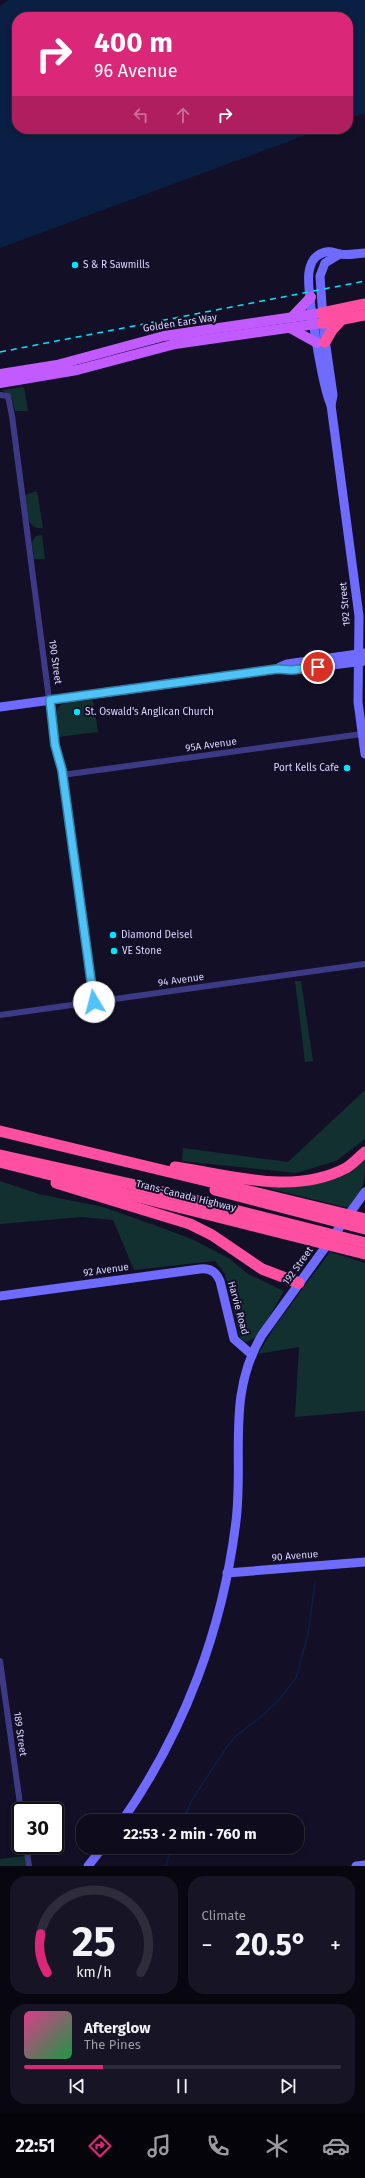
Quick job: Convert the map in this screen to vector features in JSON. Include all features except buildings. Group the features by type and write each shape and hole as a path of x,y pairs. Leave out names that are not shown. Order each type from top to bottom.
{"highway":[{"name":"Golden Ears Way","path":"318,318 365,304"},
{"name":"Golden Ears Way","path":"318,318 341,320 365,315"},
{"path":"321,342 341,320"},
{"name":"Trans-Canada Highway","path":"0,1131 365,1219"},
{"path":"107,1157 287,1183 318,1179 347,1167 365,1152"},
{"path":"0,1160 32,1176 190,1224 212,1235 262,1269 299,1283"},
{"name":"Trans-Canada Highway","path":"0,1160 187,1198 365,1243"},
{"name":"Trans-Canada Highway","path":"0,1160 365,1254"},
{"name":"Trans-Canada Highway","path":"135,1164 189,1183 365,1230"}],"main road":[{"name":"192 Street","path":"318,318 311,297 309,276 314,260 317,256 328,251 333,251 340,254"},
{"path":"340,254 365,253"},
{"name":"192 Street","path":"340,254 325,263 320,271 318,318 321,342 333,395 331,405 359,616 361,657 358,702 365,754"},
{"path":"292,317 311,297"},
{"name":"Golden Ears Way","path":"0,374 57,365 150,339 292,317 318,318"},
{"name":"Golden Ears Way","path":"0,383 77,370 175,344 290,328 318,318"},
{"path":"290,328 321,342"},
{"path":"0,707 277,669 292,670 361,657"},
{"name":"192 Street","path":"251,1354 262,1335 365,1192"},
{"name":"92 Avenue","path":"0,1296 200,1269 214,1272"},
{"name":"Harvie Road","path":"214,1272 220,1282 234,1340 251,1354"},
{"path":"127,1814 153,1774 187,1705 212,1636 227,1573 236,1520 240,1390 251,1354"},
{"name":"90 Avenue","path":"227,1573 365,1562"},
{"path":"88,1866 97,1854"},
{"path":"356,1866 365,1865"}],"street":[{"name":"190 Street","path":"0,395 8,396 12,416 55,745 62,775 94,1002"},
{"name":"95A Avenue","path":"62,775 362,734"},
{"name":"94 Avenue","path":"0,1015 365,964"},
{"name":"189 Street","path":"0,1660 20,1802"},
{"path":"27,1854 29,1866"}],"green space":[{"path":"24,387 28,411 15,411 12,398 2,390"},
{"path":"37,491 43,528 32,526 29,522 27,512 25,495"},
{"path":"42,535 45,559 34,559 32,542 36,536"},
{"path":"93,700 98,732 58,737 56,715 57,709 60,705 65,703"},
{"path":"295,981 301,981 313,1061 305,1062"},
{"path":"365,1090 365,1139 336,1161 296,1173 182,1161 183,1148 288,1162"},
{"path":"365,1157 363,1184 358,1195 349,1208 233,1180 287,1186"},
{"path":"0,1181 39,1194 103,1207 194,1240 230,1259 248,1274 284,1291 258,1336 246,1342 240,1338 225,1274 215,1261 134,1270 113,1220 82,1217 0,1224"},
{"path":"330,1252 365,1263 365,1411 295,1417 299,1347 258,1354 275,1326"},
{"path":"25,1856 26,1866 0,1866 0,1859"}],"water":[{"path":"9,0 365,0 365,113 353,117 353,12 12,12 12,134 308,134 0,248 0,6"}],"waterway":[{"path":"186,1814 192,1800 226,1748 236,1736 278,1701 296,1678 308,1634 315,1583"},
{"path":"166,1866 169,1854"}],"railway":[{"path":"0,352 365,281"}],"place":[{"name":"S & R Sawmills","path":"75,265"},
{"name":"St. Oswald's Anglican Church","path":"77,712"},
{"name":"Port Kells Cafe","path":"347,768"},
{"name":"Diamond Deisel","path":"113,935"},
{"name":"VE Stone","path":"114,951"}],"route":[{"path":"94,1002 62,770 55,745 50,700 277,669 292,670 318,667"}]}
